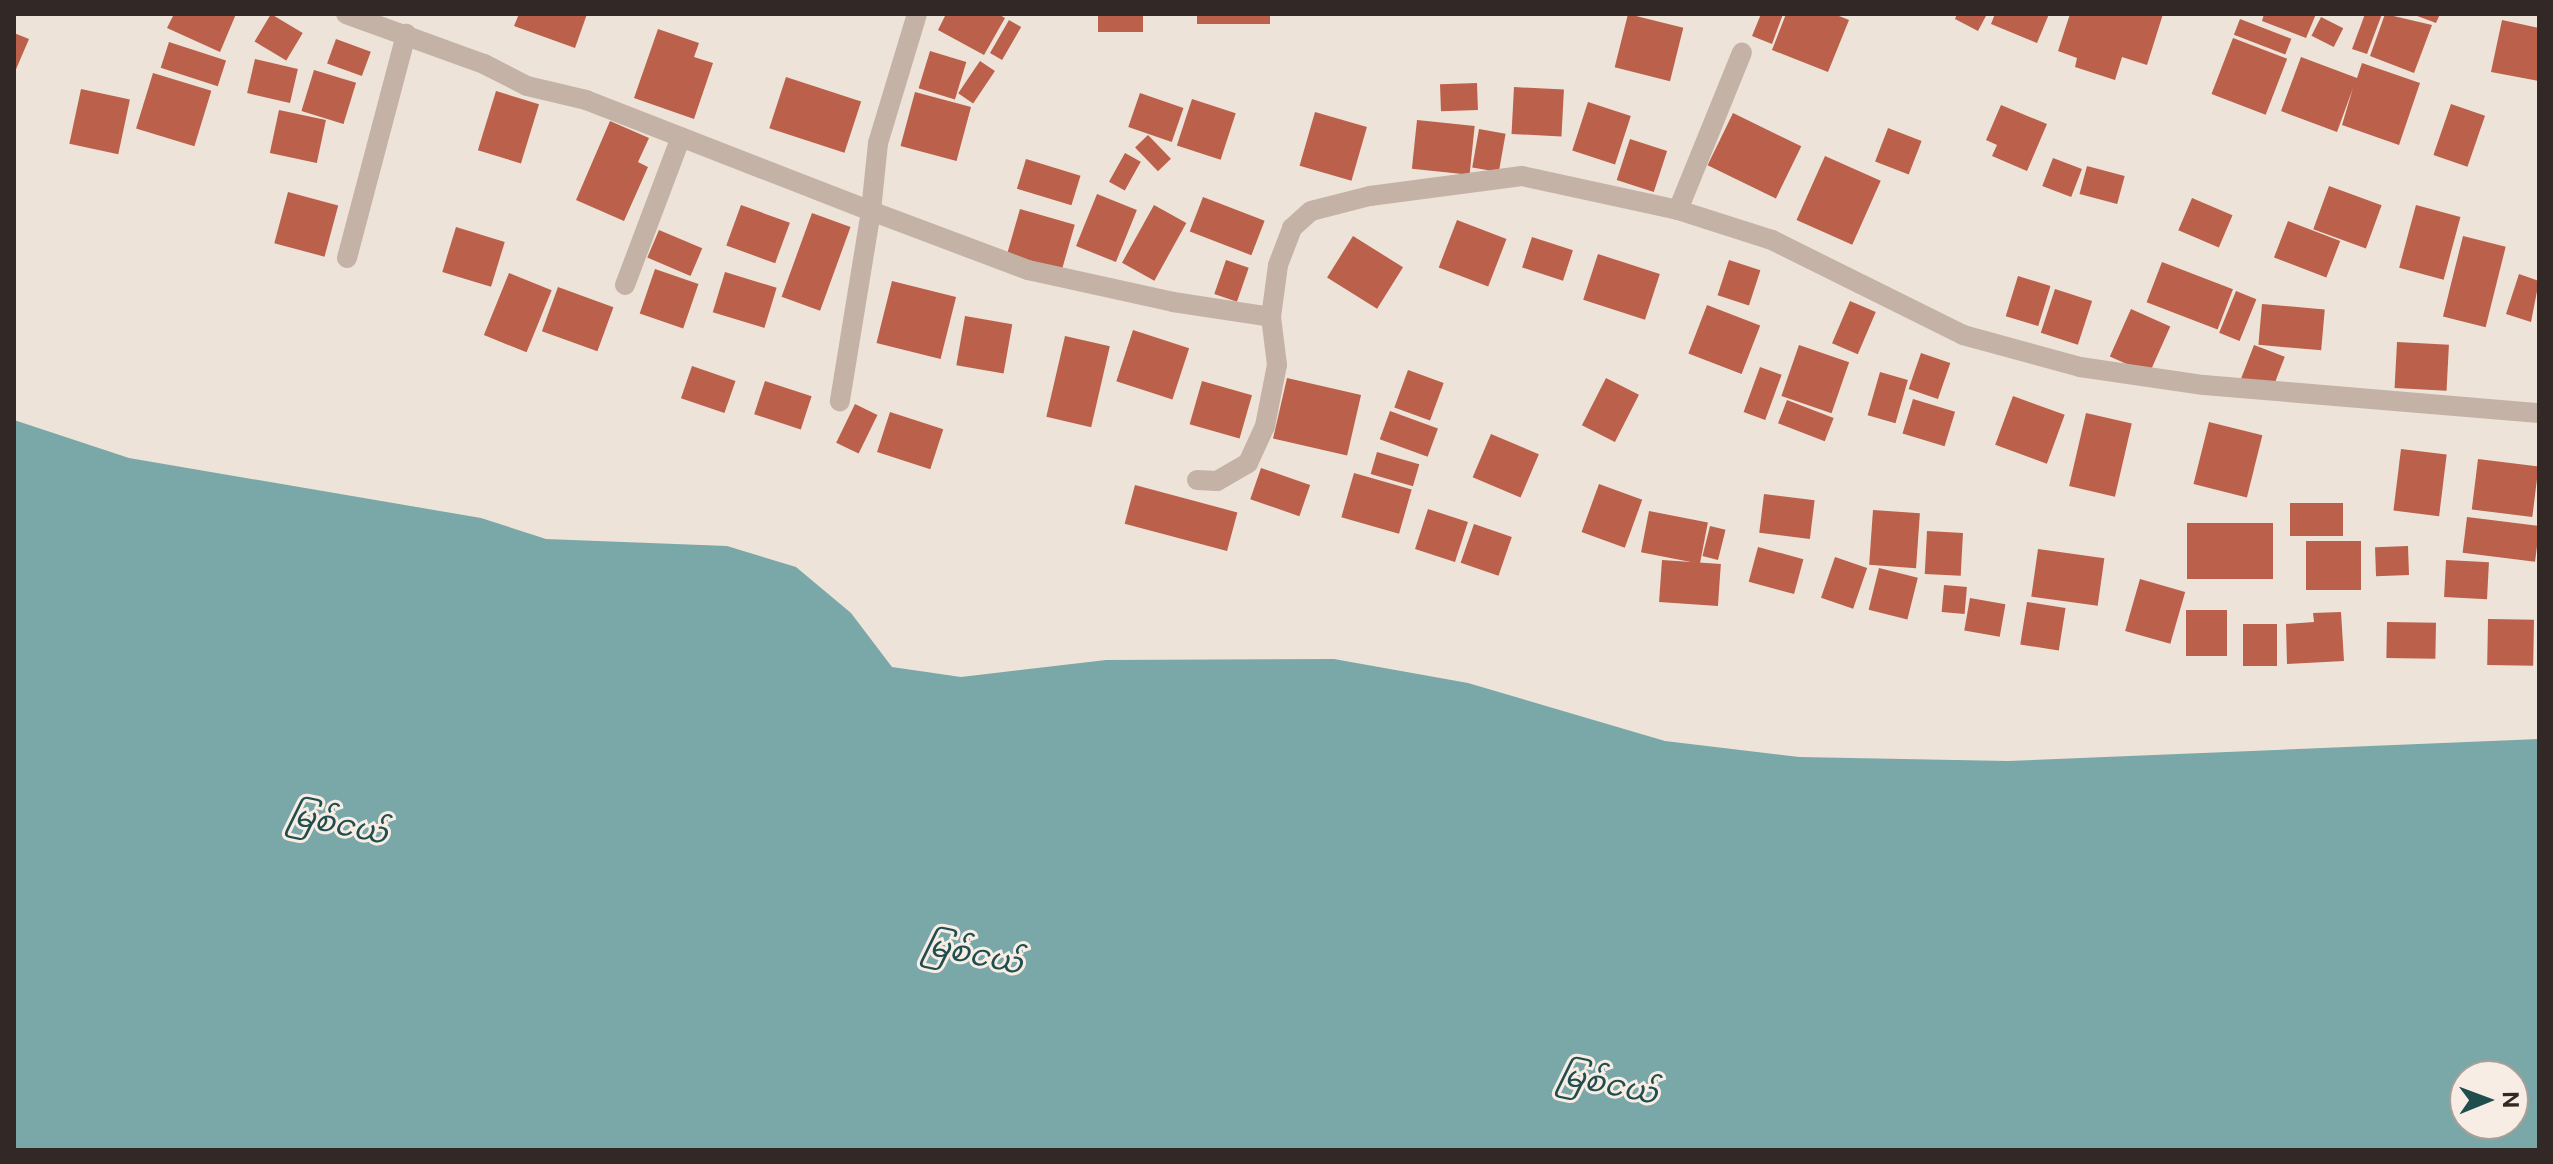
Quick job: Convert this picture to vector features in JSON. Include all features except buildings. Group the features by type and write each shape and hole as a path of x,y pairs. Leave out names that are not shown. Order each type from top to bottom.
{"street":[{"path":"346,14 400,26 527,86 586,100 1028,270 1173,302 1271,317"},
{"path":"840,401 871,211 878,143 917,14"},
{"path":"347,258 400,26"},
{"path":"1678,210 1742,52"},
{"path":"625,285 681,137"},
{"path":"1197,480 1217,481 1248,463 1265,426 1277,365 1271,317 1278,265 1292,228 1311,211 1370,196 1522,176 1678,210 1772,240 1963,335 2080,367 2204,385 2539,413"}],"water":[{"name":"မြစ်ငယ်","path":"14,420 129,458 481,518 546,539 727,546 796,567 851,613 892,667 961,677 1106,660 1334,659 1468,683 1665,741 1799,757 2008,761 2539,739 2539,1150 14,1150"}]}
